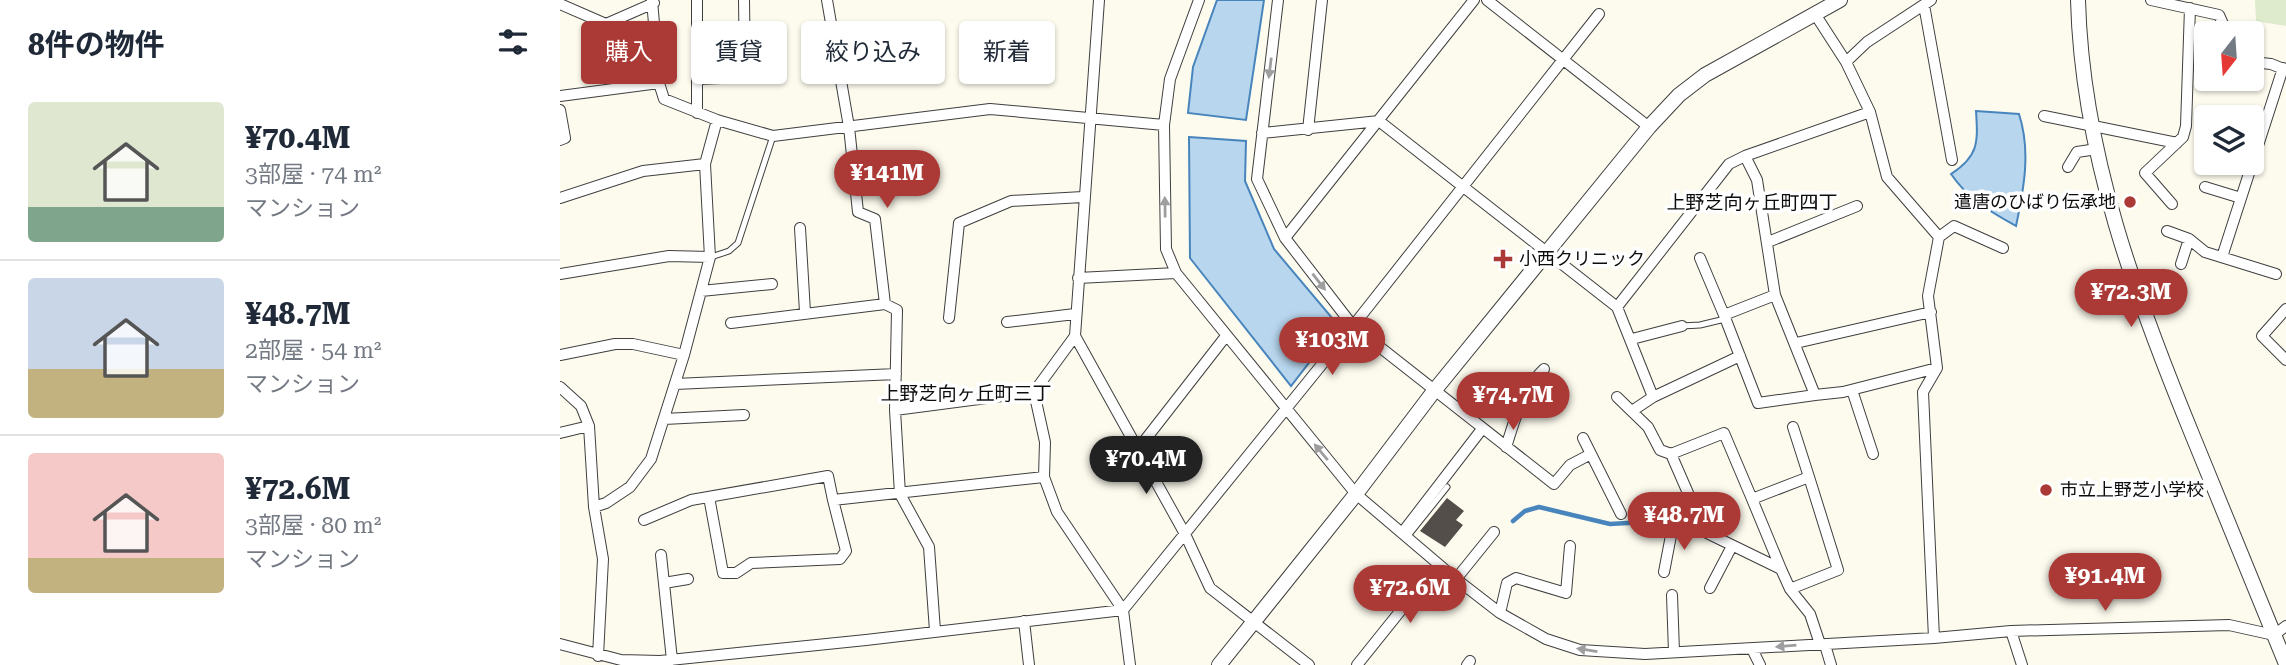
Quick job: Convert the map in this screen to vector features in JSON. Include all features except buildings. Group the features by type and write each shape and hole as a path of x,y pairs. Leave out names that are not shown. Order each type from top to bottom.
{"street":[{"path":"697,0 697,21"},
{"path":"744,0 744,21"},
{"path":"827,0 849,127 858,212 875,219 885,304"},
{"path":"1099,0 1075,336 1185,534 1210,587 1309,665"},
{"path":"1199,0 1170,79 1164,125 1166,249 1175,273 1356,494 1500,613 1546,639 1580,650 1645,654 1934,638 2011,631 2229,625 2280,631"},
{"path":"1278,0 1256,180 1285,238 1353,326 1554,484 1570,466 1591,454"},
{"path":"1308,130 1322,0"},
{"path":"1285,238 1474,0"},
{"path":"1487,0 1649,127"},
{"path":"1219,665 1356,494 1434,391 1649,127 1679,94 1705,75 1840,0"},
{"path":"2078,0 2092,125 2118,236 2151,336 2280,631 2286,664"},
{"path":"2151,0 2220,15 2222,21"},
{"path":"560,4 606,23 653,2 654,21"},
{"path":"1846,62 1867,42 1927,2 1952,160"},
{"path":"2172,204 2145,173 2177,143 2186,126 2190,8"},
{"path":"560,645 621,660 664,662 1123,610 1286,410 1599,14"},
{"path":"1815,14 1846,62 1870,112 1887,177 1939,237"},
{"path":"2222,257 2285,69 2264,63"},
{"path":"560,96 651,84"},
{"path":"659,84 664,99 717,120 773,136 990,109 1164,125"},
{"path":"697,84 697,113"},
{"path":"560,110 565,138 560,140"},
{"path":"1618,307 1729,164 1870,112"},
{"path":"2044,116 2177,143"},
{"path":"594,507 606,503 630,487 651,459 664,419 710,257 705,164 717,120"},
{"path":"1262,132 1308,130 1379,121 1618,307 1653,397"},
{"path":"2068,167 2077,152 2097,149"},
{"path":"1745,156 1757,180 1775,295 1815,394"},
{"path":"560,198 643,171 705,164"},
{"path":"2205,187 2241,198"},
{"path":"949,318 959,223 1011,201 1083,197"},
{"path":"1768,242 1857,206"},
{"path":"1934,638 1923,392 1937,368 1928,296 1939,237 1954,226 2003,248"},
{"path":"800,228 805,312"},
{"path":"2167,231 2189,239 2205,252 2276,274"},
{"path":"2181,264 2189,239"},
{"path":"560,274 669,256 710,257"},
{"path":"1700,258 1758,403 1852,390 1937,368"},
{"path":"1078,278 1175,273"},
{"path":"702,291 772,284"},
{"path":"1724,317 1775,295"},
{"path":"732,323 885,304 897,310 895,410 900,494 929,547 935,631"},
{"path":"2286,309 2262,336 2286,360"},
{"path":"1796,343 1931,312"},
{"path":"1007,322 1075,314"},
{"path":"1632,339 1682,326"},
{"path":"895,410 1034,392 1075,336"},
{"path":"1138,449 1226,336"},
{"path":"560,355 615,344 633,344 684,355"},
{"path":"1632,411 1653,397 1740,356"},
{"path":"1506,447 1520,405 1535,378 1544,369"},
{"path":"675,384 896,374"},
{"path":"560,387 581,406 589,426 594,507 603,559 598,656"},
{"path":"1852,390 1873,454"},
{"path":"1034,392 1045,442 1044,477 1057,512 1123,610 1130,665"},
{"path":"1616,397 1648,427 1660,450 1671,454 1724,433 1790,589 1810,614 1832,665"},
{"path":"664,419 744,415"},
{"path":"560,433 589,426"},
{"path":"1790,589 1838,570 1793,427"},
{"path":"1404,535 1482,429"},
{"path":"1583,438 1621,514"},
{"path":"1671,454 1704,532"},
{"path":"644,520 691,500 828,477 846,551 840,559 751,563 736,573 723,573 709,497"},
{"path":"834,500 1044,477"},
{"path":"1752,499 1809,477"},
{"path":"1659,522 1704,532 1781,569"},
{"path":"1664,572 1674,525"},
{"path":"1456,579 1494,532"},
{"path":"1710,588 1732,545"},
{"path":"1500,613 1507,583 1516,578 1566,593 1570,546"},
{"path":"661,555 664,583 664,662"},
{"path":"1357,665 1438,564"},
{"path":"664,583 688,579"},
{"path":"1672,595 1674,652"},
{"path":"1024,621 1029,665"},
{"path":"2011,631 2022,665"},
{"path":"1752,649 1760,665"}],"lane":[{"path":"710,257 729,251 737,243 773,136"},
{"path":"1682,326 1700,325 1724,317"},
{"path":"1404,535 1447,487"}],"green space":[{"path":"2255,0 2286,0 2286,26 2256,21"}],"water":[{"path":"1217,0 1264,0 1246,120 1188,113 1193,67"},
{"path":"1976,111 2019,114 2025,156 2024,184 2016,226 1973,198 1951,174 1967,161 1975,147"},
{"path":"1189,137 1246,141 1245,181 1274,249 1338,325 1291,386 1190,258"}],"waterway":[{"path":"1513,521 1525,511 1539,507 1610,524 1645,522"}],"place":[{"name":"遣唐のひばり伝承地","path":"2130,202"},
{"name":"小西クリニック","path":"1503,259"},
{"name":"市立上野芝小学校","path":"2046,490"}],"district":[{"name":"上野芝向ヶ丘町四丁","path":"1752,202"},
{"name":"上野芝向ヶ丘町三丁","path":"966,393"}]}
